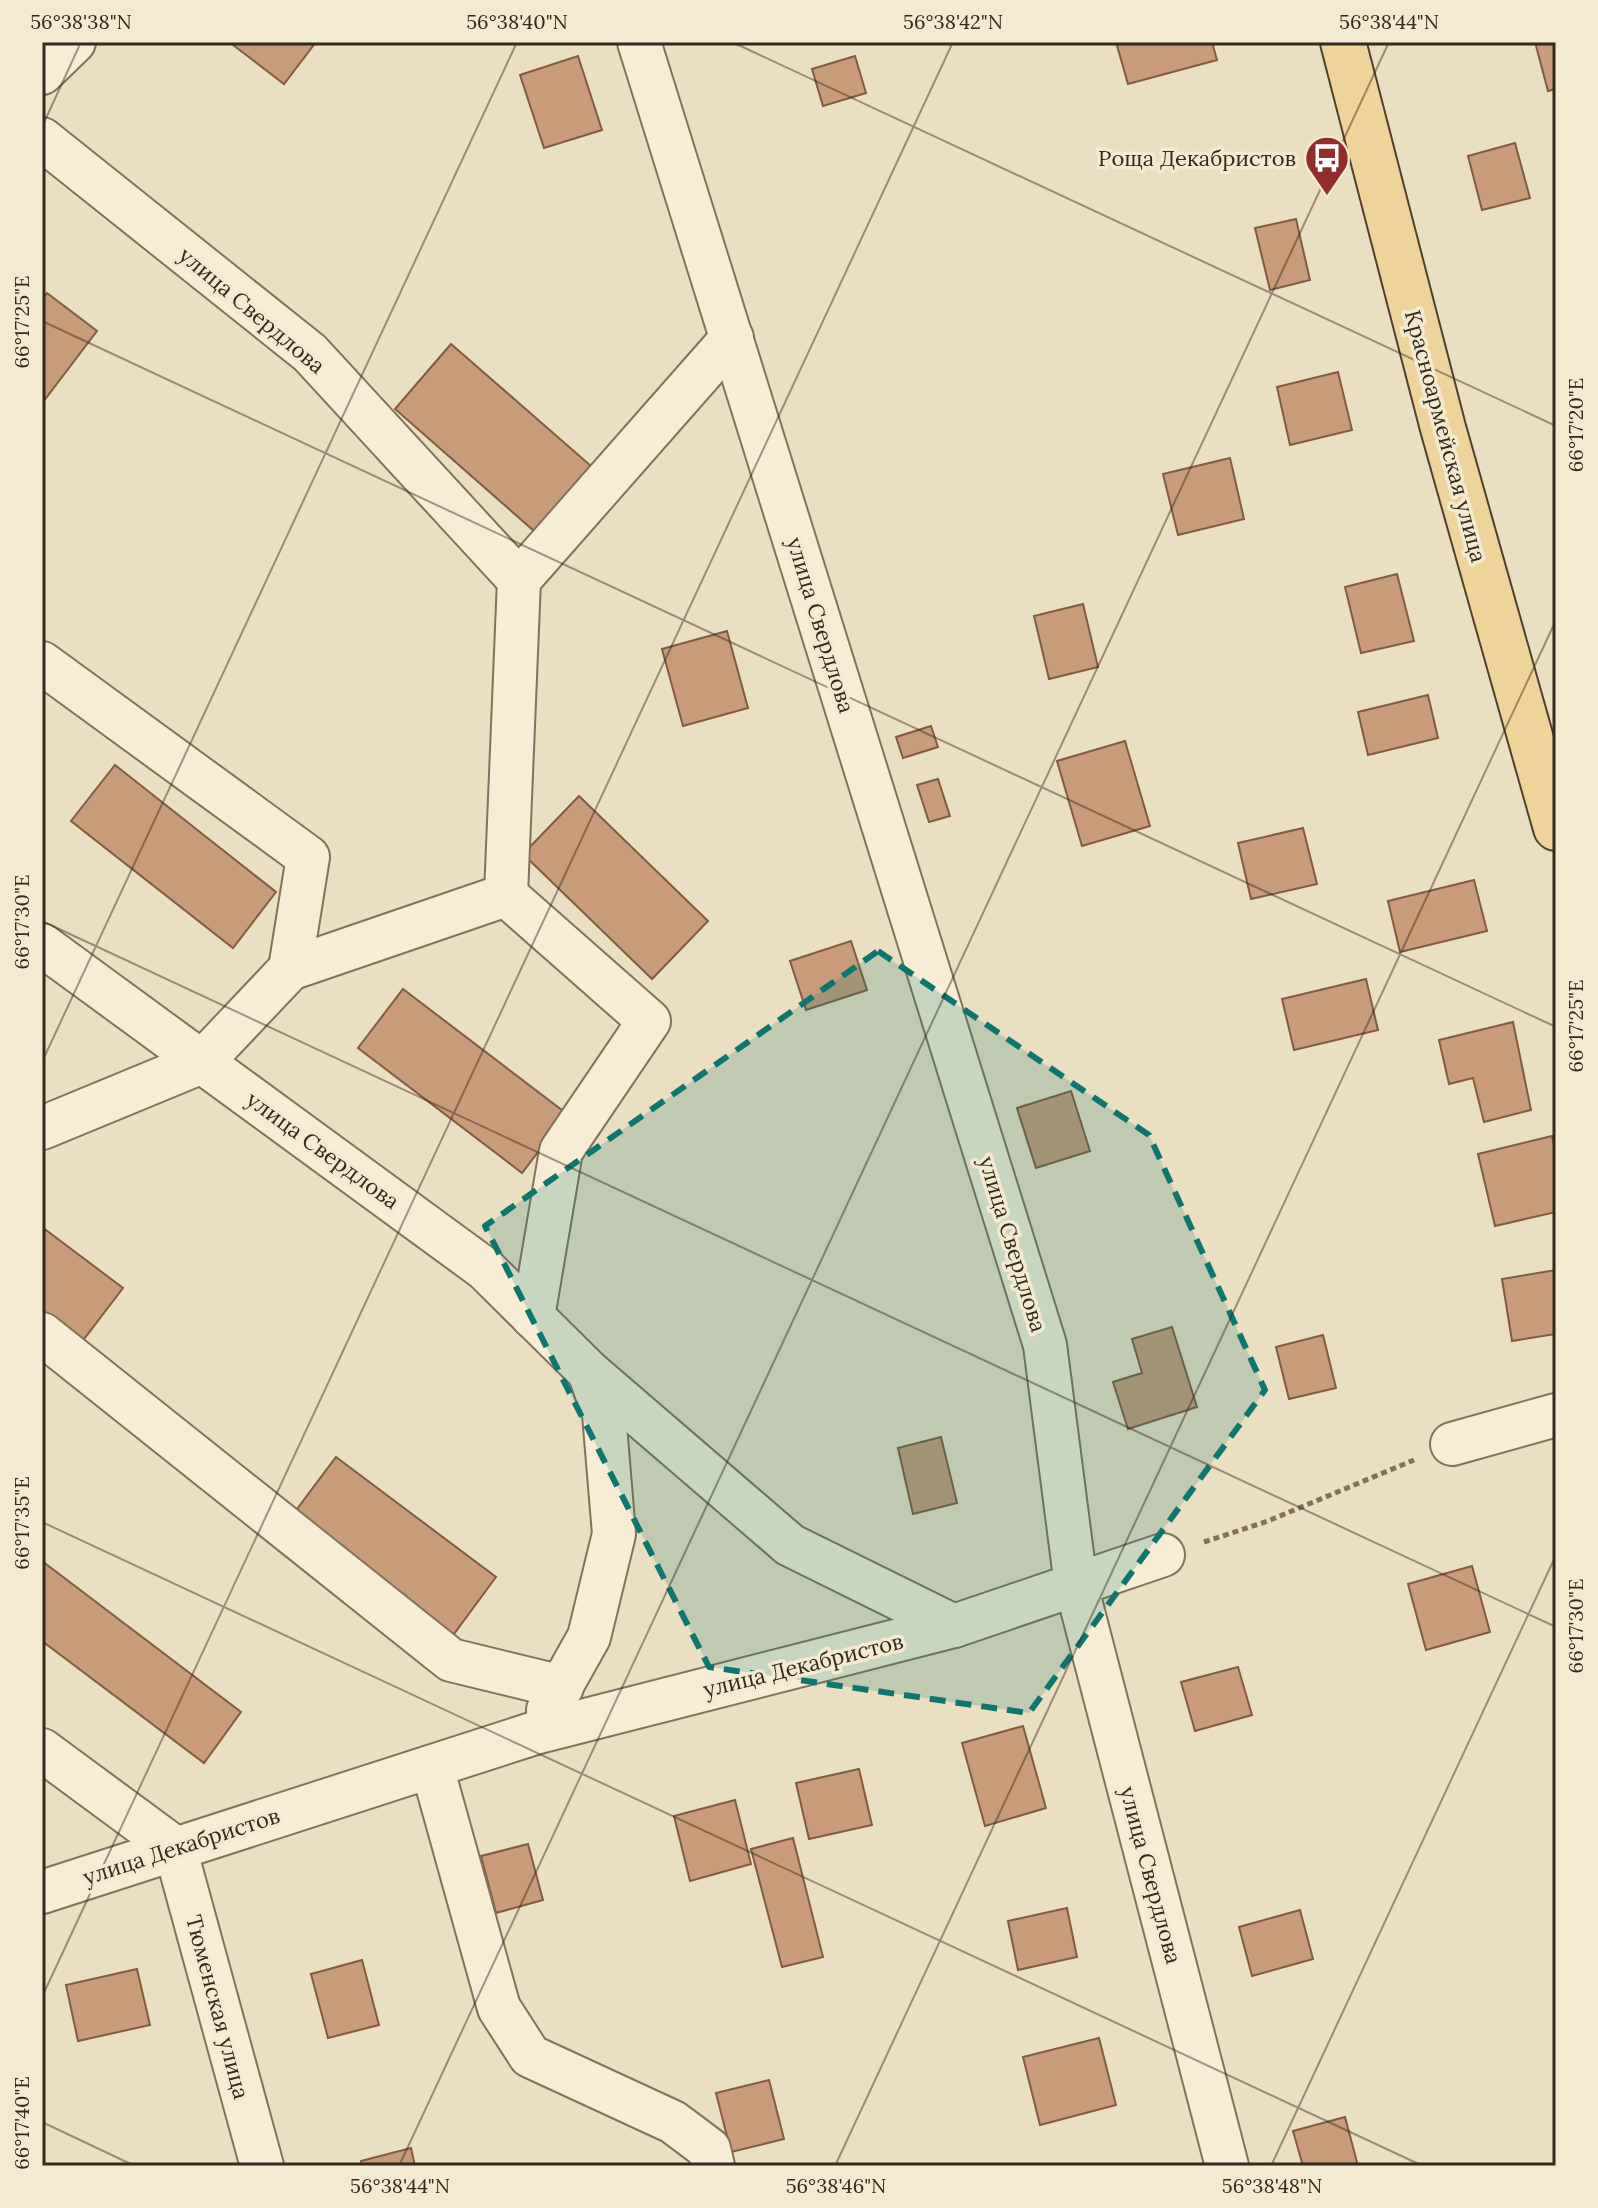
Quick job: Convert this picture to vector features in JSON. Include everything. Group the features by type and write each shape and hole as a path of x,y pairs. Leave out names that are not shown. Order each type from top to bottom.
{"main road":[{"name":"Красноармейская улица","path":"1343,42 1443,428 1556,828"}],"street":[{"path":"42,73 74,42"},
{"name":"улица Свердлова","path":"639,42 1045,1345 1076,1585 1227,2166"},
{"name":"улица Свердлова","path":"42,139 310,353 519,580"},
{"path":"506,895 519,580 732,338"},
{"path":"42,663 308,857 290,969"},
{"path":"42,1128 202,1062 290,969 506,895"},
{"path":"506,895 649,1021 561,1151 533,1317"},
{"name":"улица Свердлова","path":"42,945 485,1269 589,1372 790,1545 954,1626"},
{"path":"42,1334 451,1660 562,1687"},
{"name":"улица Свердлова","path":"535,1733 589,1637 614,1534 604,1414 589,1372"},
{"path":"1452,1444 1556,1415"},
{"name":"улица Декабристов","path":"42,1892 535,1733 954,1626 1163,1555"},
{"path":"42,1750 175,1848"},
{"path":"432,1767 499,2008 530,2056 673,2122 709,2149 713,2166"},
{"name":"Тюменская улица","path":"175,1848 262,2166"}],"path":[{"path":"1163,1555 1268,1521 1452,1444"}],"highlighted area":[{"path":"878,951 1149,1135 1265,1390 1029,1713 709,1667 485,1226"}],"building":[{"path":"236,42 316,42 284,84 233,45"},
{"path":"1116,42 1212,42 1217,60 1128,84"},
{"path":"1535,42 1556,42 1556,89 1548,91"},
{"path":"578,56 602,130 544,148 520,75"},
{"path":"855,56 866,93 823,106 812,69"},
{"path":"1515,143 1530,198 1482,210 1468,156"},
{"path":"1296,219 1310,280 1270,290 1255,228"},
{"path":"47,293 97,331 43,402 42,299"},
{"path":"451,344 591,466 534,531 395,409"},
{"path":"1338,372 1352,430 1290,445 1277,387"},
{"path":"1230,458 1244,519 1178,535 1163,474"},
{"path":"1397,574 1414,641 1361,653 1345,587"},
{"path":"1083,604 1098,667 1049,679 1034,616"},
{"path":"727,631 748,708 683,726 662,649"},
{"path":"1428,695 1438,738 1368,755 1358,712"},
{"path":"931,726 938,747 903,758 896,737"},
{"path":"1125,741 1150,826 1082,846 1057,761"},
{"path":"115,765 276,892 233,948 71,821"},
{"path":"938,779 950,816 929,822 917,785"},
{"path":"579,796 708,921 652,979 523,854"},
{"path":"1303,828 1317,884 1251,899 1238,843"},
{"path":"1474,880 1487,931 1400,952 1388,901"},
{"path":"851,941 867,990 806,1010 790,961"},
{"path":"1366,979 1378,1030 1294,1050 1282,999"},
{"path":"403,989 567,1114 522,1173 358,1048"},
{"path":"1513,1022 1531,1110 1484,1122 1473,1078 1449,1084 1439,1040"},
{"path":"1071,1091 1090,1151 1036,1168 1017,1108"},
{"path":"1552,1136 1556,1153 1556,1212 1495,1226 1478,1154"},
{"path":"42,1227 123,1288 81,1343 42,1314"},
{"path":"1556,1270 1556,1334 1512,1341 1502,1279"},
{"path":"1172,1327 1197,1407 1128,1429 1113,1382 1142,1373 1132,1339"},
{"path":"1323,1335 1336,1388 1289,1399 1276,1347"},
{"path":"941,1437 957,1503 913,1514 898,1448"},
{"path":"336,1457 496,1577 451,1638 291,1517"},
{"path":"42,1561 241,1712 204,1763 42,1641"},
{"path":"1472,1566 1490,1632 1426,1650 1408,1584"},
{"path":"1238,1667 1252,1715 1195,1731 1181,1682"},
{"path":"1023,1726 1046,1808 985,1826 962,1743"},
{"path":"859,1769 872,1825 809,1839 796,1783"},
{"path":"735,1800 751,1864 690,1881 674,1816"},
{"path":"793,1838 823,1957 782,1967 751,1849"},
{"path":"528,1844 543,1900 496,1913 481,1856"},
{"path":"1067,1908 1077,1957 1018,1970 1008,1921"},
{"path":"1300,1910 1313,1959 1252,1976 1239,1927"},
{"path":"362,1960 379,2025 328,2038 311,1974"},
{"path":"137,1969 150,2025 78,2041 66,1985"},
{"path":"1099,2038 1116,2105 1040,2125 1023,2057"},
{"path":"769,2080 784,2139 731,2152 716,2093"},
{"path":"1345,2117 1358,2166 1303,2166 1293,2131"},
{"path":"411,2148 415,2166 362,2166 361,2161"}],"place":[{"name":"Роща Декабристов","path":"1327,197"}]}
